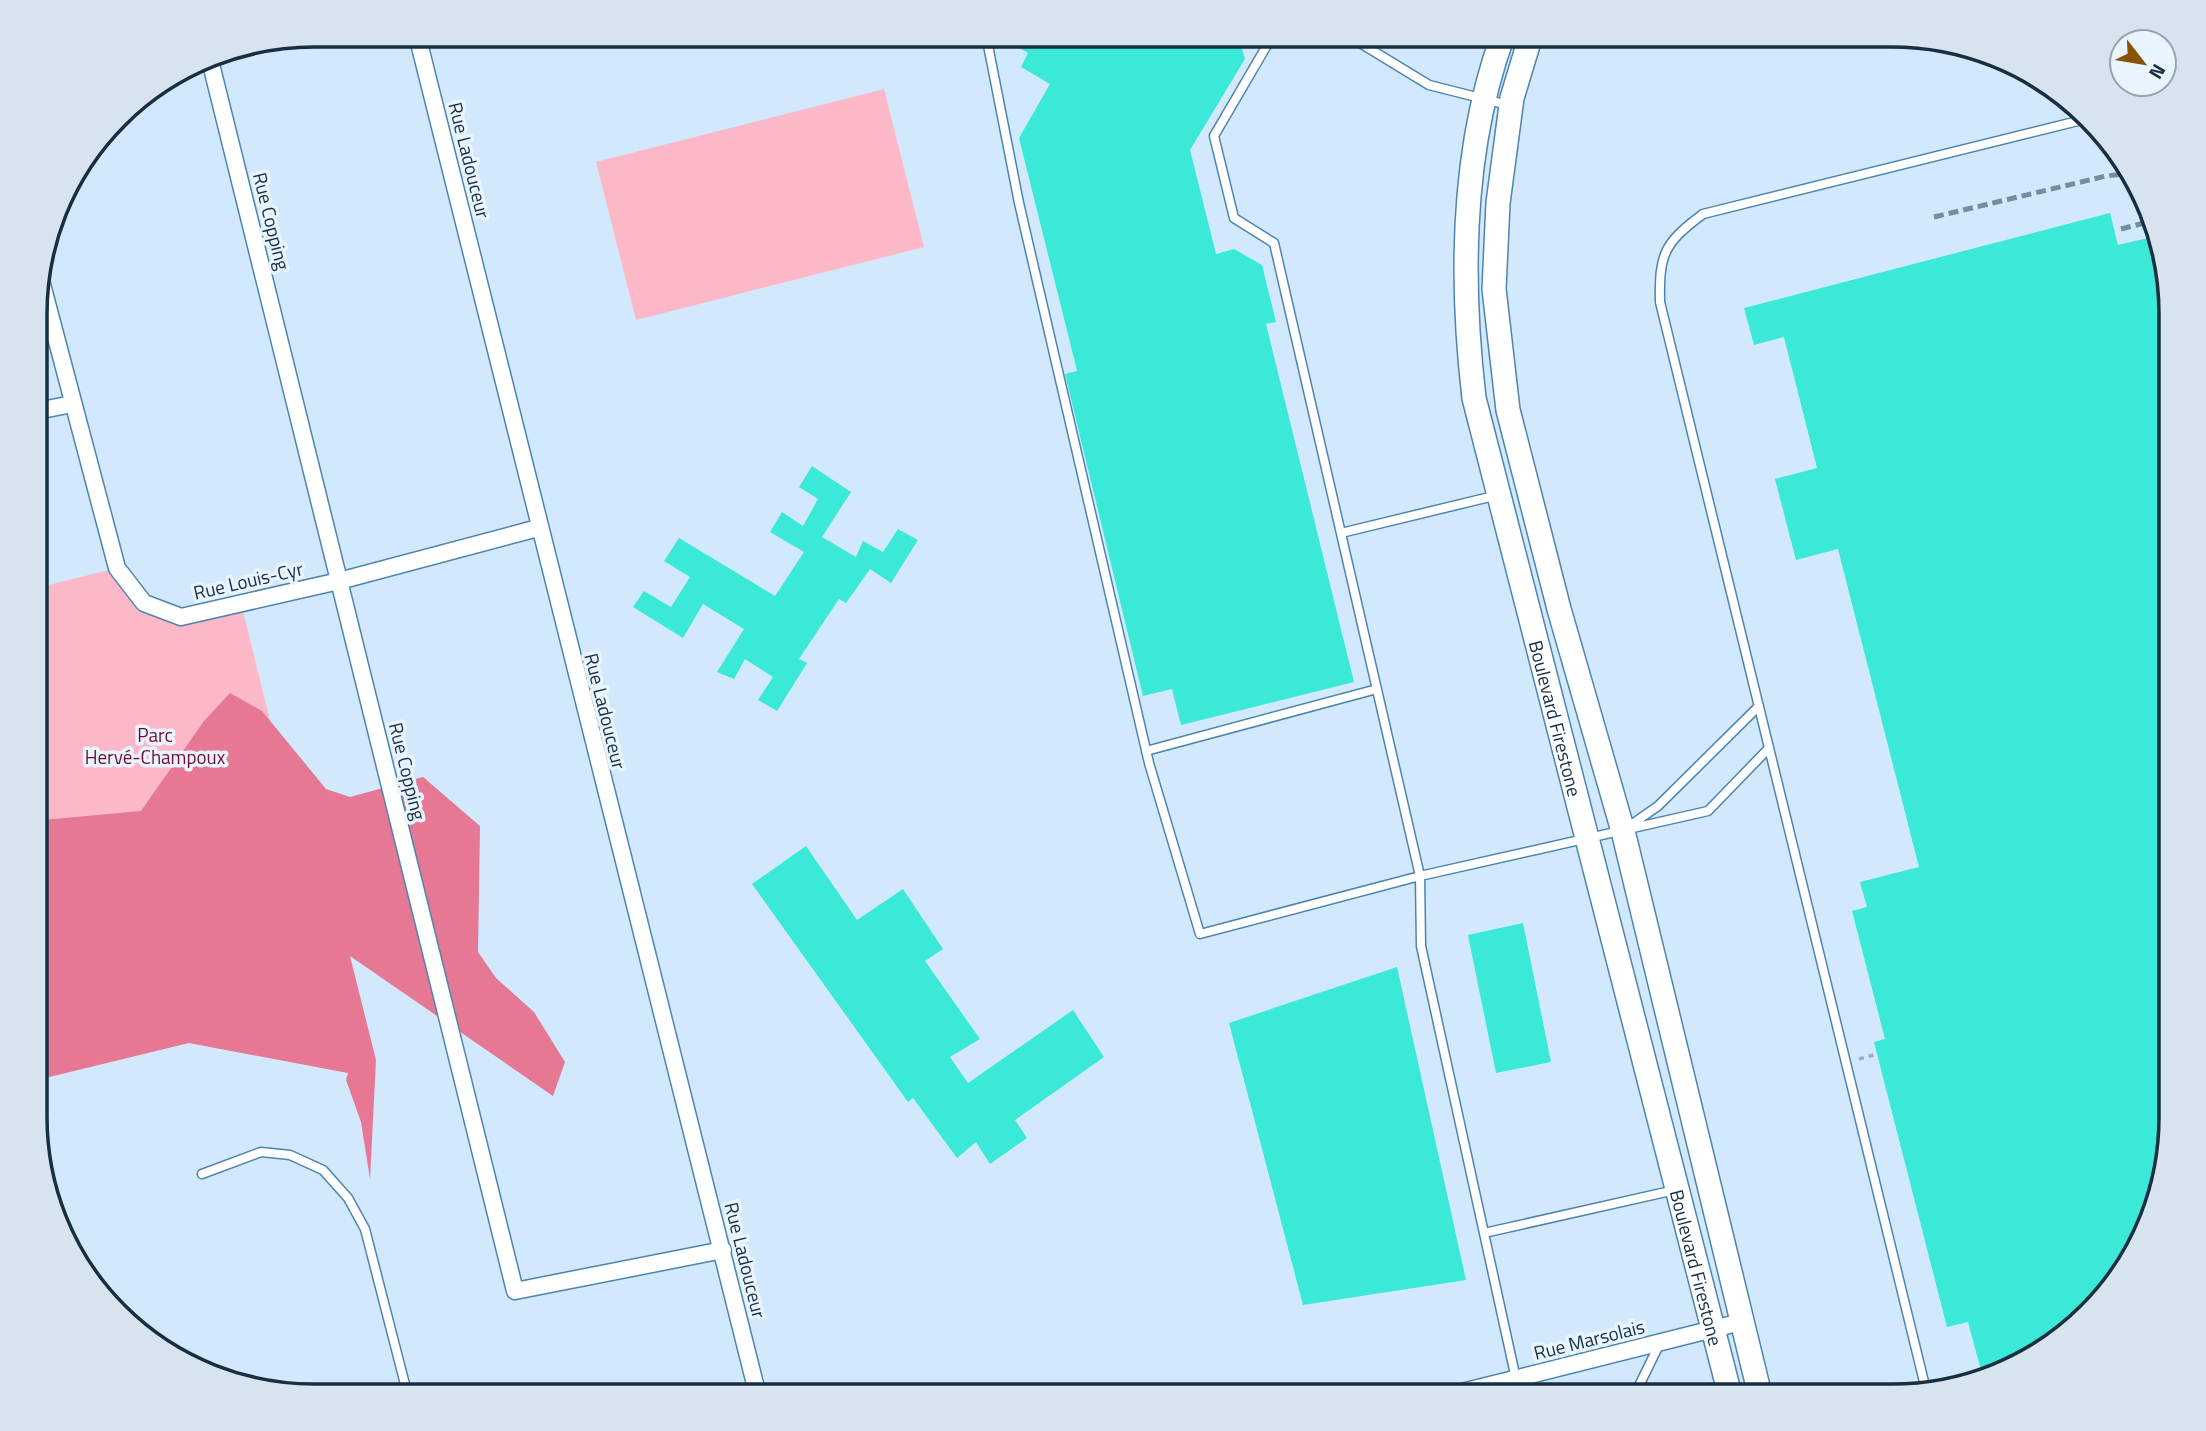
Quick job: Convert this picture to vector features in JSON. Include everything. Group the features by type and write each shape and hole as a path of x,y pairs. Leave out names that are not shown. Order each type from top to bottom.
{"main road":[{"name":"Boulevard Firestone","path":"1499,47 1484,100 1469,206 1465,308 1474,398 1589,836 1727,1384"},
{"name":"Boulevard Firestone","path":"1528,47 1511,106 1497,203 1494,289 1507,410 1559,608 1623,831 1757,1384"}],"street":[{"name":"Rue Ladouceur","path":"420,47 538,528 755,1384"},
{"name":"Rue Copping","path":"212,68 515,1290 723,1250"},
{"name":"Rue Louis-Cyr","path":"47,307 117,568 144,603 181,617 339,581 538,528"},
{"path":"47,409 72,404"},
{"name":"Rue Marsolais","path":"1495,1384 1741,1322"}],"lane":[{"path":"988,47 1019,203 1146,751 1200,934 1420,876 1708,811 1769,748"},
{"path":"1266,47 1214,136 1234,218 1273,243 1420,876 1421,946 1516,1379"},
{"path":"1367,47 1429,85 1511,106"},
{"path":"1924,1381 1660,302 1659,265 1677,233 1703,214 2076,122"},
{"path":"1341,533 1498,495"},
{"path":"1146,751 1377,689"},
{"path":"1623,831 1658,806 1759,706"},
{"path":"202,1174 261,1152 290,1155 323,1170 348,1198 365,1229 405,1384"},
{"path":"1484,1233 1678,1189"},
{"path":"1639,1384 1659,1344"}],"path":[{"path":"1857,1059 1877,1054"}],"green space":[{"path":"884,89 924,247 636,320 596,162"},
{"name":"Parc Hervé-Champoux","path":"117,568 144,603 181,617 241,603 297,830 47,895 47,586"}],"shaded area":[{"path":"230,693 262,711 326,789 350,797 423,777 480,826 478,952 496,978 534,1012 565,1062 553,1096 350,956 376,1060 370,1179 361,1122 346,1080 348,1073 189,1043 47,1078 47,820 141,811 204,721"}],"building":[{"path":"1018,47 1241,47 1245,59 1190,150 1216,254 1234,249 1262,265 1276,322 1266,324 1354,682 1181,725 1172,689 1143,696 1065,374 1077,371 1019,138 1050,84 1021,67 1028,53"},
{"path":"2110,213 2118,245 2148,238 2154,262 2159,315 2159,1116 2154,1169 2145,1202 2131,1235 2114,1265 2092,1293 2040,1339 1981,1369 1968,1322 1947,1327 1874,1042 1885,1039 1852,911 1867,907 1860,882 1919,867 1838,549 1796,560 1775,479 1817,468 1784,337 1754,345 1744,308"},
{"path":"812,466 851,492 822,537 856,557 863,541 883,552 898,529 918,540 891,583 870,569 846,603 839,599 799,659 807,663 777,711 758,700 773,677 745,659 734,679 717,672 744,629 703,604 683,638 633,607 644,591 671,607 690,577 664,561 679,538 775,596 804,552 770,532 782,512 803,526 818,499 799,487"},
{"path":"806,846 857,920 903,889 943,949 925,961 980,1039 950,1057 968,1083 1073,1010 1104,1057 1015,1120 1027,1138 990,1164 976,1142 957,1158 913,1098 908,1102 752,884"},
{"path":"1523,923 1551,1062 1496,1073 1468,935"},
{"path":"1397,967 1466,1280 1303,1305 1229,1023"}],"railway":[{"path":"1934,217 2119,174"},
{"path":"2121,229 2143,223"}]}
